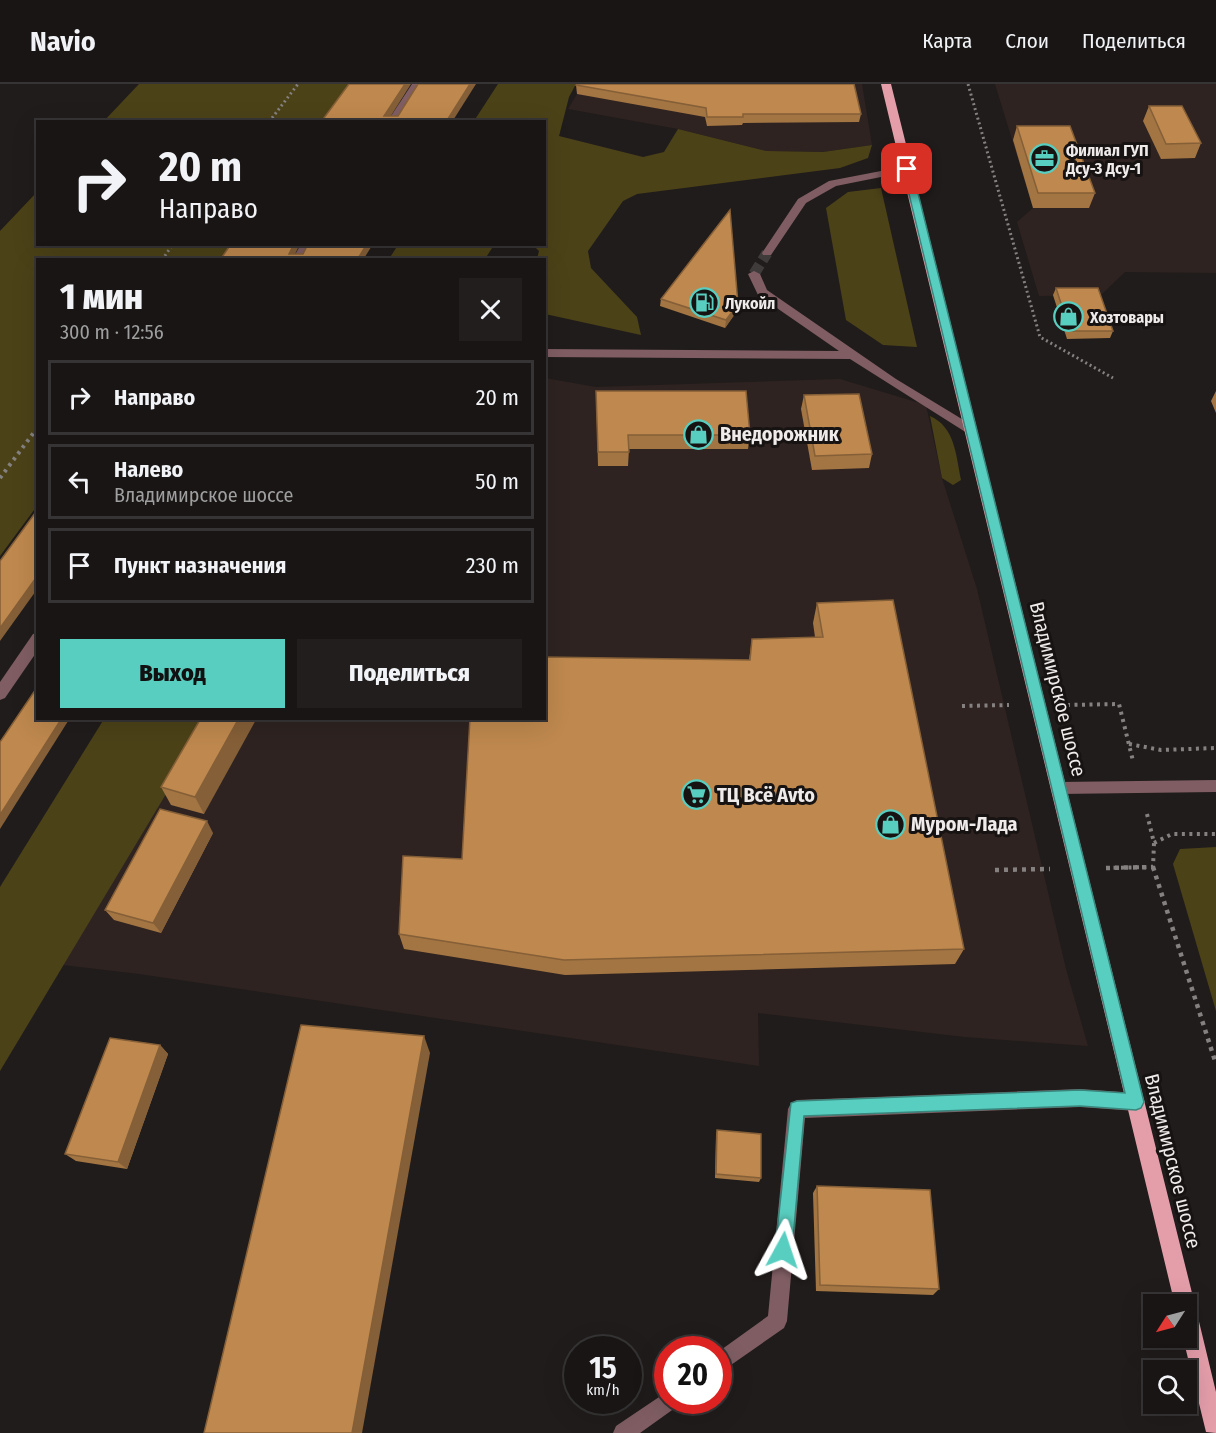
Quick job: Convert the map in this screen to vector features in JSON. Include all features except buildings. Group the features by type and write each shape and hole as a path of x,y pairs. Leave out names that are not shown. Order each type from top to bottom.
{"main road":[{"name":"Владимирское шоссе","path":"886,84 1182,1294"},
{"path":"1195,1348 1216,1432"}],"street":[{"path":"393,120 417,84"},
{"path":"767,253 802,201 833,183 907,169"},
{"path":"754,274 762,292 892,382 971,430"},
{"path":"546,353 853,355"},
{"path":"0,694 36,641"},
{"path":"1059,788 1216,786"},
{"path":"732,1354 777,1321 797,1109 1080,1098 1136,1102"},
{"path":"623,1433 654,1411"}],"path":[{"path":"271,120 298,84"},
{"path":"968,84 1040,337 1113,378"},
{"path":"0,477 36,430"},
{"path":"962,706 1119,704 1154,843 1153,867 1216,1064"},
{"path":"1129,744 1161,750 1216,748"},
{"path":"1154,843 1172,834 1216,834"}],"shaded area":[{"path":"139,84 351,84 324,120 105,120"},
{"path":"498,84 576,84 569,97 559,136 643,157 664,152 678,129 766,151 823,152 872,145 868,158 840,168 637,194 623,201 588,251 591,268 637,317 641,335 546,314 546,258 537,258 539,251 534,246 546,246 546,120 475,120"},
{"path":"583,84 862,84 872,145 823,152 766,151 678,129 568,109"},
{"path":"995,84 1216,84 1216,273 1125,272 1101,295 1039,296 1017,222 1033,208"},
{"path":"881,188 917,347 883,345 846,320 826,208 848,192"},
{"path":"36,193 36,246 231,246 222,258 36,258 36,507 0,556 0,231"},
{"path":"397,246 493,246 486,258 390,258"},
{"path":"546,378 596,387 840,379 926,405 942,478 977,589 1066,969 1088,1046 965,1037 758,1013 759,1066 139,974 63,965 210,720 546,720"},
{"path":"930,416 945,427 956,452 961,480 953,485 942,478"},
{"path":"103,720 210,720 0,1071 0,887"},
{"path":"1216,847 1216,1011 1173,864 1180,849"}],"tunnel":[{"path":"754,274 767,253"}],"place":[{"name":"Филиал ГУП Дсу-3 Дсу-1","path":"1045,159"},
{"name":"Лукойл","path":"704,303"},
{"name":"Хозтовары","path":"1069,317"},
{"name":"Внедорожник","path":"699,434"},
{"name":"ТЦ Всё Avto","path":"696,795"},
{"name":"Муром-Лада","path":"890,824"}],"route":[{"path":"783,1250 797,1109 1080,1098 1136,1102 907,169"}]}
